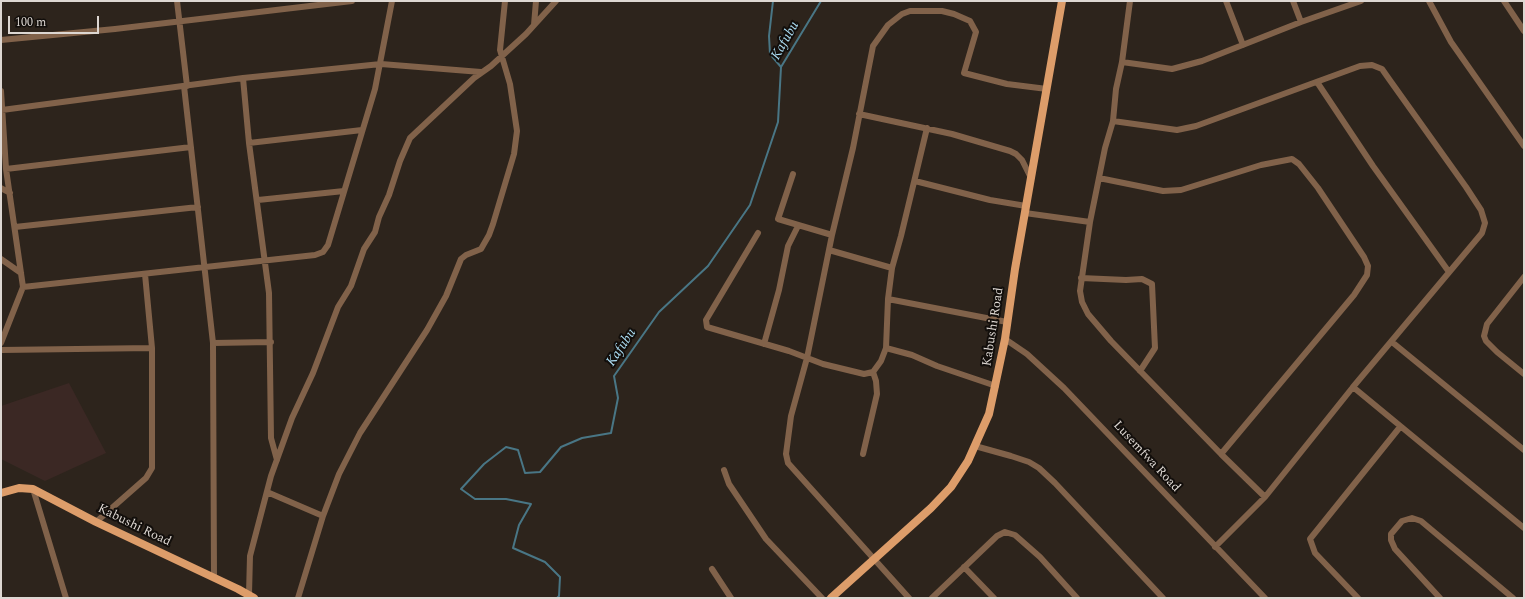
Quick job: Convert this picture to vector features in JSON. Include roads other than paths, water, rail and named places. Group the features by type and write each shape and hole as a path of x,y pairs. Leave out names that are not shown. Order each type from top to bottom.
{"main road":[{"name":"Kabushi Road","path":"831,598 931,508 951,486 968,461 989,414 1005,339 1062,1"},
{"name":"Kabushi Road","path":"1,493 20,488 33,489 96,522 214,577 251,596"}],"street":[{"path":"177,1 191,147 206,266 213,342 214,577"},
{"path":"1,40 180,22 352,1"},
{"path":"23,287 315,255 323,252 328,245 381,64 392,1"},
{"path":"298,598 322,516 339,474 360,433 427,330 446,296 461,259 466,255 480,249 489,235 514,154 517,131 510,84 502,56 500,39 505,1"},
{"path":"534,26 536,1"},
{"path":"251,596 250,556 277,460 297,404 313,373 330,333 338,307 351,286 365,247 375,232 379,217 390,195 400,161 410,138 481,72 502,56 534,26 556,1"},
{"path":"1130,1 1122,62 1116,89 1113,121 1090,222 1081,278 1080,291 1082,302 1088,314 1140,371 1265,497"},
{"path":"1226,1 1243,45"},
{"path":"1293,1 1301,22"},
{"path":"1122,62 1172,69 1202,61 1359,1"},
{"path":"1429,1 1451,42 1524,146"},
{"path":"1504,1 1524,32"},
{"path":"909,598 788,462 786,454 791,416 806,358 860,114 873,46 888,25 902,14 910,11 942,11 954,14 970,21 976,32 964,73 1007,84 1047,89"},
{"path":"2,110 243,78 381,64 481,72"},
{"path":"1113,121 1177,130 1196,126 1360,66 1372,65 1382,69 1466,187 1481,210 1485,223 1482,232 1392,342 1353,386 1265,497 1215,547"},
{"path":"243,78 249,143 258,200 269,294 271,342 271,438 277,460"},
{"path":"1316,82 1373,166 1449,272"},
{"path":"1,91 6,169 23,287 1,343"},
{"path":"860,114 927,128 1016,154 1031,178"},
{"path":"758,233 705,325 710,330 764,344 824,364 864,374 873,372 877,368 886,348 888,299 892,268 915,181 927,128"},
{"path":"249,143 362,130"},
{"path":"6,169 191,147"},
{"path":"1099,178 1163,191 1181,190 1261,165 1292,159 1299,164 1318,188 1364,257 1368,266 1367,275 1354,295 1221,454"},
{"path":"793,174 778,219 832,235"},
{"path":"915,181 1026,210 1090,222"},
{"path":"1,188 10,193"},
{"path":"258,200 344,191"},
{"path":"15,227 198,207"},
{"path":"764,344 779,290 788,246 798,226"},
{"path":"829,250 892,268"},
{"path":"1,259 21,273"},
{"path":"96,522 146,478 152,468 152,348 145,274"},
{"path":"1524,277 1487,324 1484,336 1493,348 1524,374"},
{"path":"1081,278 1126,280 1142,279 1152,284 1155,348 1140,371"},
{"path":"888,299 1007,322"},
{"name":"Lusemfwa Road","path":"1005,339 1027,354 1064,388 1265,598"},
{"path":"213,342 271,342"},
{"path":"1392,342 1524,450"},
{"path":"1,350 152,348"},
{"path":"886,348 912,355 937,366 996,386"},
{"path":"863,454 877,394 876,381 873,372"},
{"path":"1353,386 1400,427 1524,528"},
{"path":"1358,598 1315,552 1310,539 1400,427"},
{"path":"975,446 1017,458 1039,468 1055,483 1163,598"},
{"path":"724,470 729,484 766,539 822,598"},
{"path":"33,489 66,598"},
{"path":"267,492 322,516"},
{"path":"1440,598 1395,549 1391,540 1392,534 1402,521 1412,518 1421,521 1513,598"},
{"path":"932,598 997,536 1005,532 1015,535 1040,557 1077,598"},
{"path":"964,567 994,598"},
{"path":"712,569 731,598"}],"waterway":[{"path":"773,1 769,36 770,54 781,67"},
{"name":"Kafubu","path":"557,598 559,596 560,577 545,562 513,548 519,525 531,504 506,499 475,499 461,489 484,464 506,447 518,450 525,473 540,472 561,447 582,438 611,433 618,398 614,376 659,312 708,266 750,205 778,122 781,67 821,1"}]}
